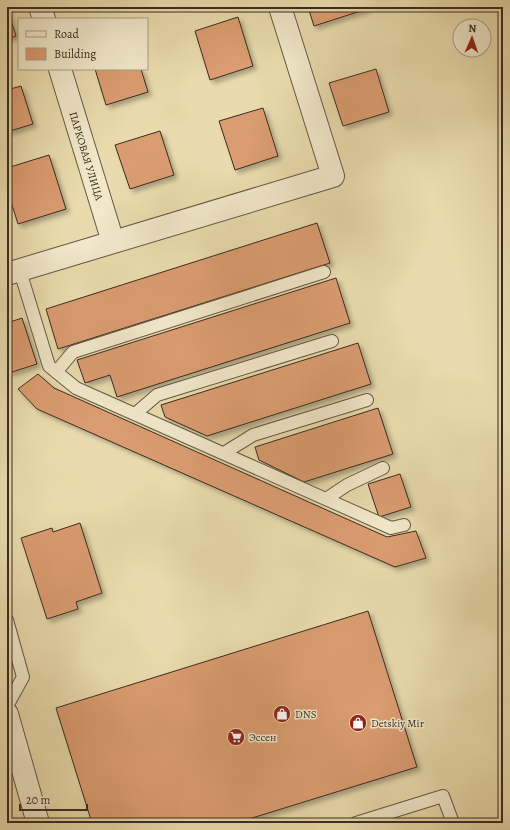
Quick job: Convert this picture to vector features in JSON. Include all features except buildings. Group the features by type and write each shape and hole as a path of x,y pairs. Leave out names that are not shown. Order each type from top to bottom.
{"street":[{"path":"40,7 44,18"},
{"path":"13,272 333,176 280,7"},
{"name":"ПАРКОВАЯ УЛИЦА","path":"60,70 113,242"},
{"path":"7,714 38,823"}],"lane":[{"path":"13,272 49,366 76,388 391,528 404,526"},
{"path":"56,372 73,352 324,272"},
{"path":"135,414 157,395 332,341"},
{"path":"224,453 253,435 367,400"},
{"path":"326,499 346,485 384,468"},
{"path":"7,620 23,677 7,706"},
{"path":"356,823 443,796 453,823"}],"place":[{"name":"DNS","path":"282,714"},
{"name":"Detskiy Mir","path":"358,723"},
{"name":"Эссен","path":"236,737"}]}
